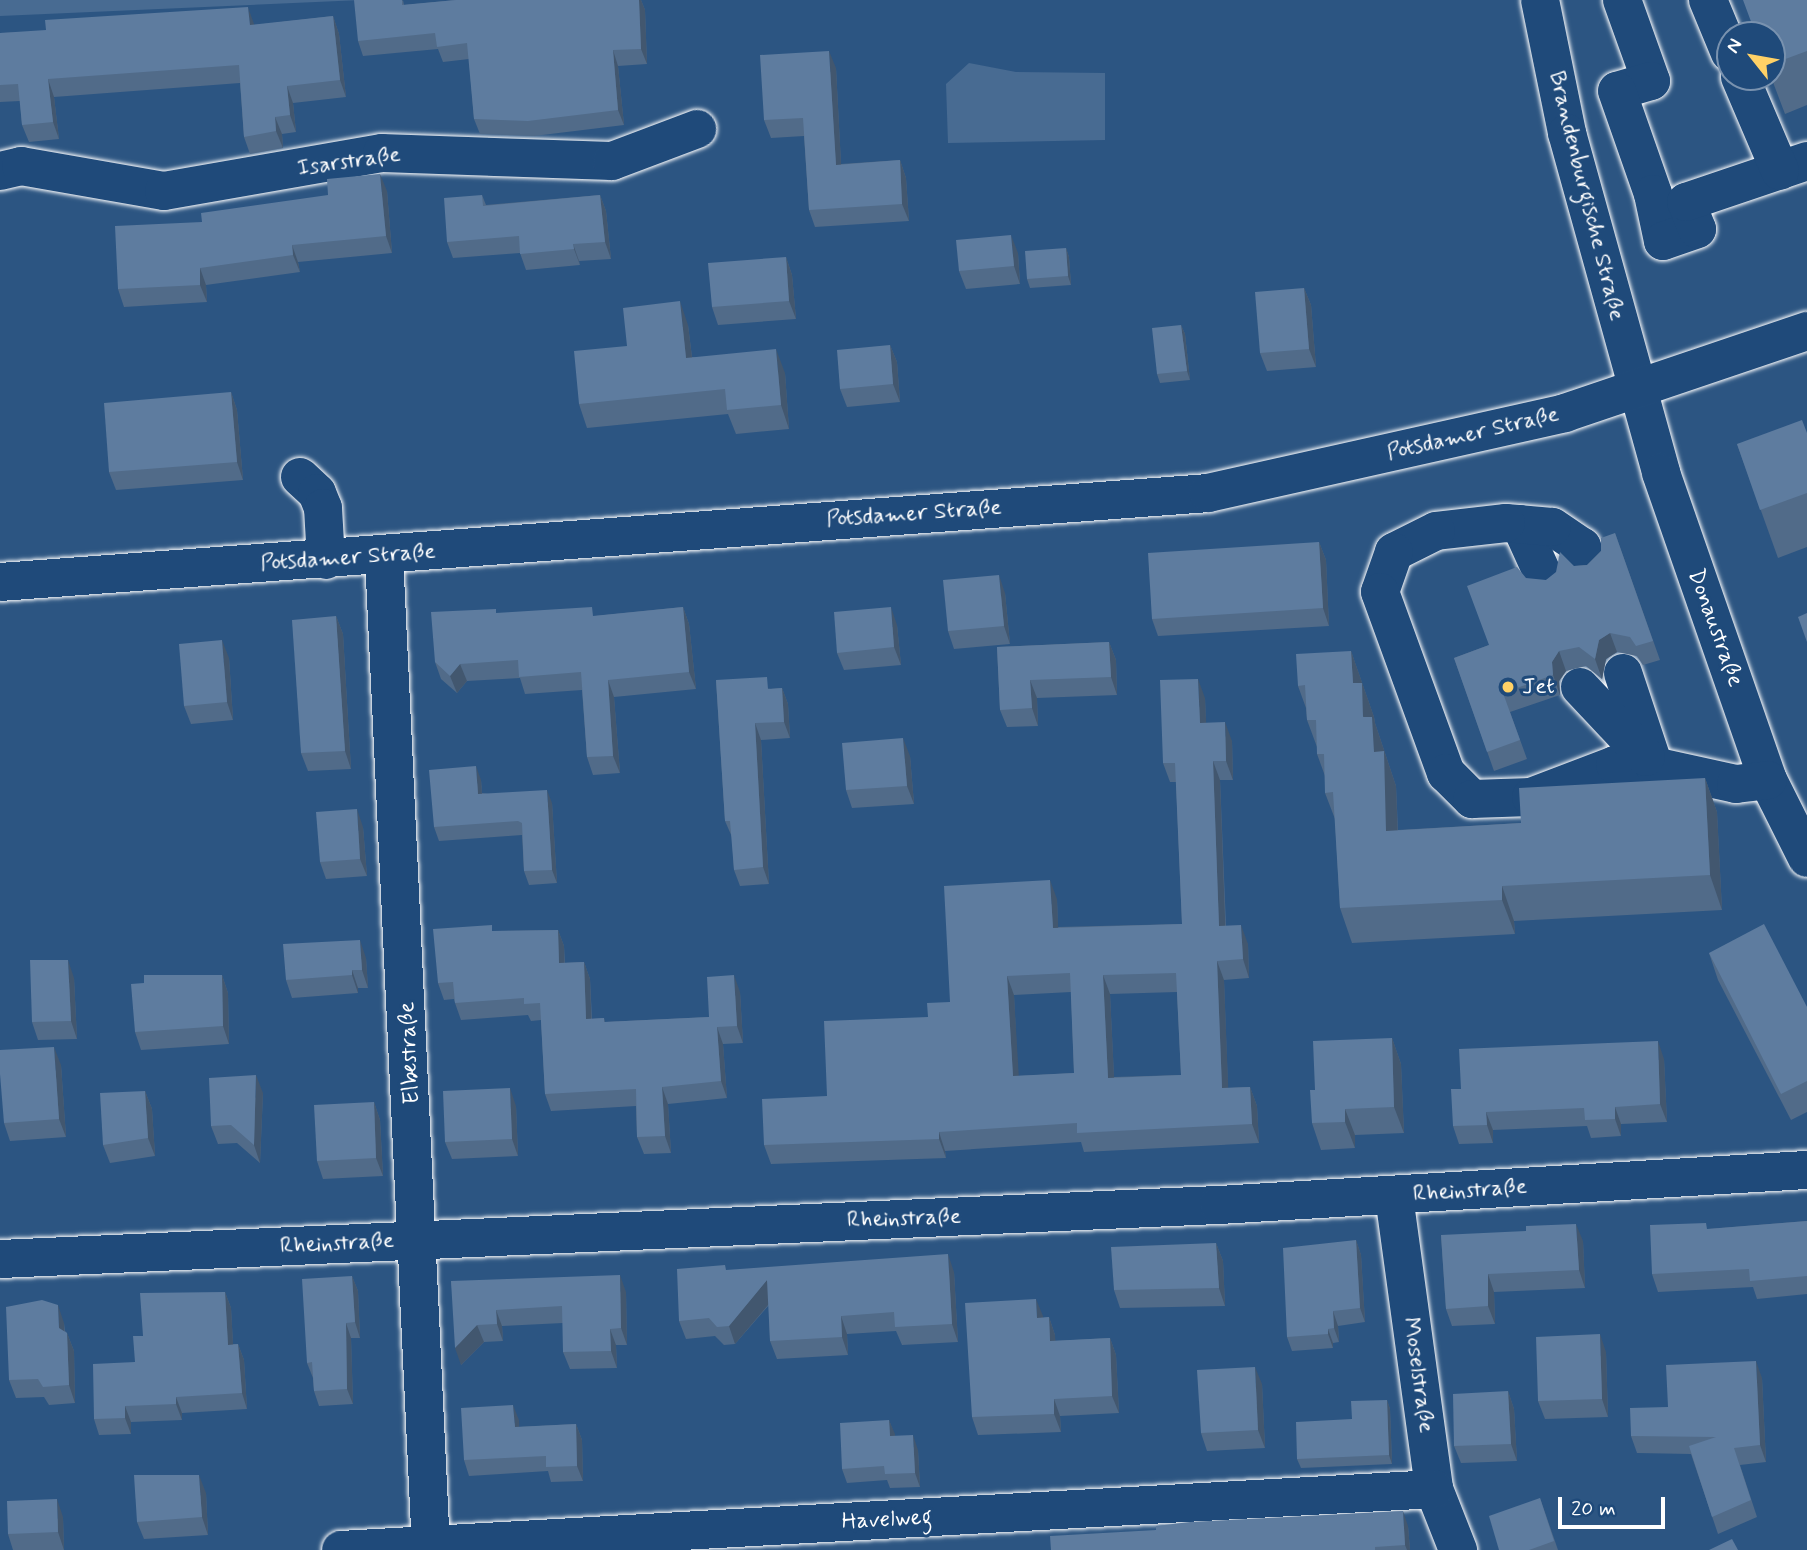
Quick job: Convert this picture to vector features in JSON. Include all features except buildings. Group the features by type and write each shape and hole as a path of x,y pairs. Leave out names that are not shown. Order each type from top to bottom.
{"street":[{"name":"Brandenburgische Straße","path":"1540,0 1567,133 1637,391"},
{"path":"1622,0 1651,80 1617,91 1653,194 1663,241 1697,229 1686,202 1794,166 1748,91"},
{"path":"1708,0 1717,21"},
{"name":"Isarstraße","path":"0,171 21,166 164,191 382,153 612,161 697,129"},
{"name":"Potsdamer Straße","path":"0,582 384,556 1208,493 1565,413 1637,391 1807,331"},
{"name":"Donaustraße","path":"1637,391 1768,780 1807,859"},
{"path":"300,477 317,493 323,508 326,560"},
{"path":"1587,564 1582,547 1552,527 1520,524 1436,531 1394,552 1380,592 1446,772 1472,799 1531,797 1615,765 1654,766 1736,784 1768,780"},
{"path":"1520,524 1545,579"},
{"name":"Elbestraße","path":"384,556 419,1240 431,1548"},
{"path":"1623,673 1654,766"},
{"path":"1580,687 1654,766"},
{"name":"Rheinstraße","path":"0,1259 1394,1196 1807,1170"},
{"name":"Moselstraße","path":"1394,1196 1434,1489 1458,1550"},
{"name":"Havelweg","path":"341,1550 431,1548 1434,1489"}],"shaded area":[{"path":"0,0 361,0 0,16"},
{"path":"969,63 1016,72 1105,73 1105,140 948,143 946,84"}],"place":[{"name":"Jet","path":"1508,687"}]}
